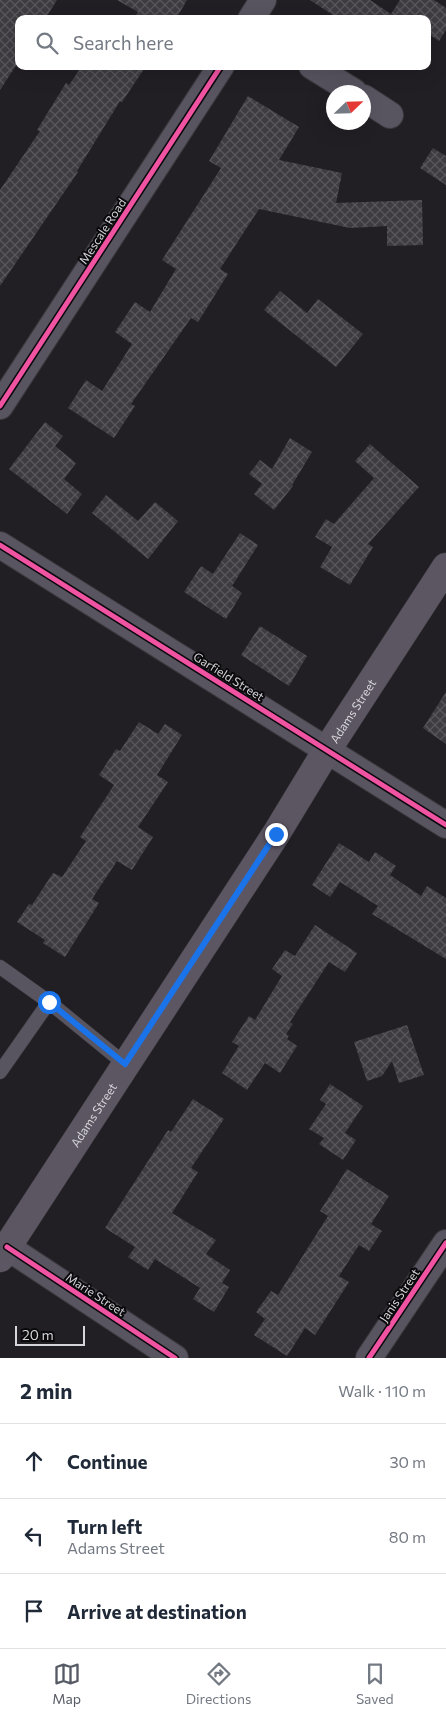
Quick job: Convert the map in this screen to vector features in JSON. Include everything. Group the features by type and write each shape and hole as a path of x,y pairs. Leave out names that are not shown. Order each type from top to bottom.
{"main road":[{"name":"Adams Street","path":"3,1253 276,834 327,750 446,567"}],"street":[{"path":"254,15 263,0"},
{"name":"Mescale Road","path":"0,406 218,70"},
{"path":"318,70 343,85"},
{"path":"371,103 390,115"},
{"name":"Garfield Street","path":"0,545 446,825"},
{"name":"Janis Street","path":"369,1358 446,1243"},
{"name":"Marie Street","path":"3,1253 175,1358"}],"lane":[{"path":"0,967 49,1002 125,1064"},
{"path":"0,1072 49,1002"}],"building":[{"path":"0,0 57,0 48,15 15,15 15,67 0,90"},
{"path":"117,0 187,0 178,15 136,15 138,12"},
{"path":"310,0 370,0 391,14 400,0 434,0 446,8 446,30 439,41 431,36 431,15 333,15"},
{"path":"79,70 143,70 122,102 120,101 78,172 0,286 0,190 40,131 37,130 66,83 69,85"},
{"path":"248,96 299,127 279,160 342,173 336,203 422,200 423,245 387,246 387,226 350,228 259,209 220,269 228,274 198,322 191,318 131,404 135,406 114,438 68,408 86,380 102,391 132,344 115,332 135,302 150,312 176,269 162,260 221,168 209,161"},
{"path":"433,148 446,156 446,185 420,168"},
{"path":"280,291 307,313 318,299 363,334 336,367 264,310"},
{"path":"45,422 63,436 55,446 76,463 64,479 82,494 67,514 9,469"},
{"path":"290,438 312,452 293,486 274,510 254,494 262,484 249,474 260,460 272,469"},
{"path":"370,444 419,487 368,544 373,547 350,585 320,567 332,547 315,537 326,519 334,524 374,478 355,461"},
{"path":"106,495 138,521 155,502 178,521 148,559 92,513"},
{"path":"240,533 258,545 232,586 242,593 226,619 184,592 201,566 213,574"},
{"path":"260,626 307,656 289,686 241,655"},
{"path":"446,692 446,744 423,728"},
{"path":"139,722 158,734 165,724 182,735 157,775 168,782 138,827 153,837 132,870 117,861 92,899 99,903 65,957 43,943 45,940 17,922 29,904 32,905 53,873 62,877 86,841 80,837 114,785 99,775 116,749 120,751"},
{"path":"339,843 369,862 375,852 396,866 390,875 421,896 427,886 446,898 446,959 372,914 378,906 340,882 330,897 312,885"},
{"path":"315,925 357,953 345,972 329,962 290,1022 293,1024 286,1034 289,1036 287,1039 297,1046 280,1073 265,1063 247,1090 222,1073 239,1046 232,1042 249,1016 255,1020 282,976 272,969 285,950 295,956"},
{"path":"407,1025 424,1075 399,1083 392,1061 382,1076 367,1081 354,1042"},
{"path":"330,1084 363,1106 345,1133 356,1140 343,1160 319,1144 324,1138 309,1129 326,1104 320,1100"},
{"path":"193,1099 224,1119 191,1168 198,1172 172,1213 216,1240 206,1254 230,1270 222,1283 229,1287 214,1312 193,1299 200,1288 155,1259 148,1270 128,1257 135,1247 105,1228 168,1130 171,1132"},
{"path":"347,1169 389,1196 371,1224 382,1231 369,1251 359,1245 339,1276 349,1282 315,1335 305,1328 287,1356 254,1335 265,1319 256,1312 271,1291 278,1295 328,1216 320,1211"}],"cycle path":[{"path":"0,406 218,70"},
{"path":"0,545 446,825"},
{"path":"369,1358 446,1243"},
{"path":"7,1247 175,1358"}],"route":[{"path":"49,1002 125,1064 276,834"}]}
